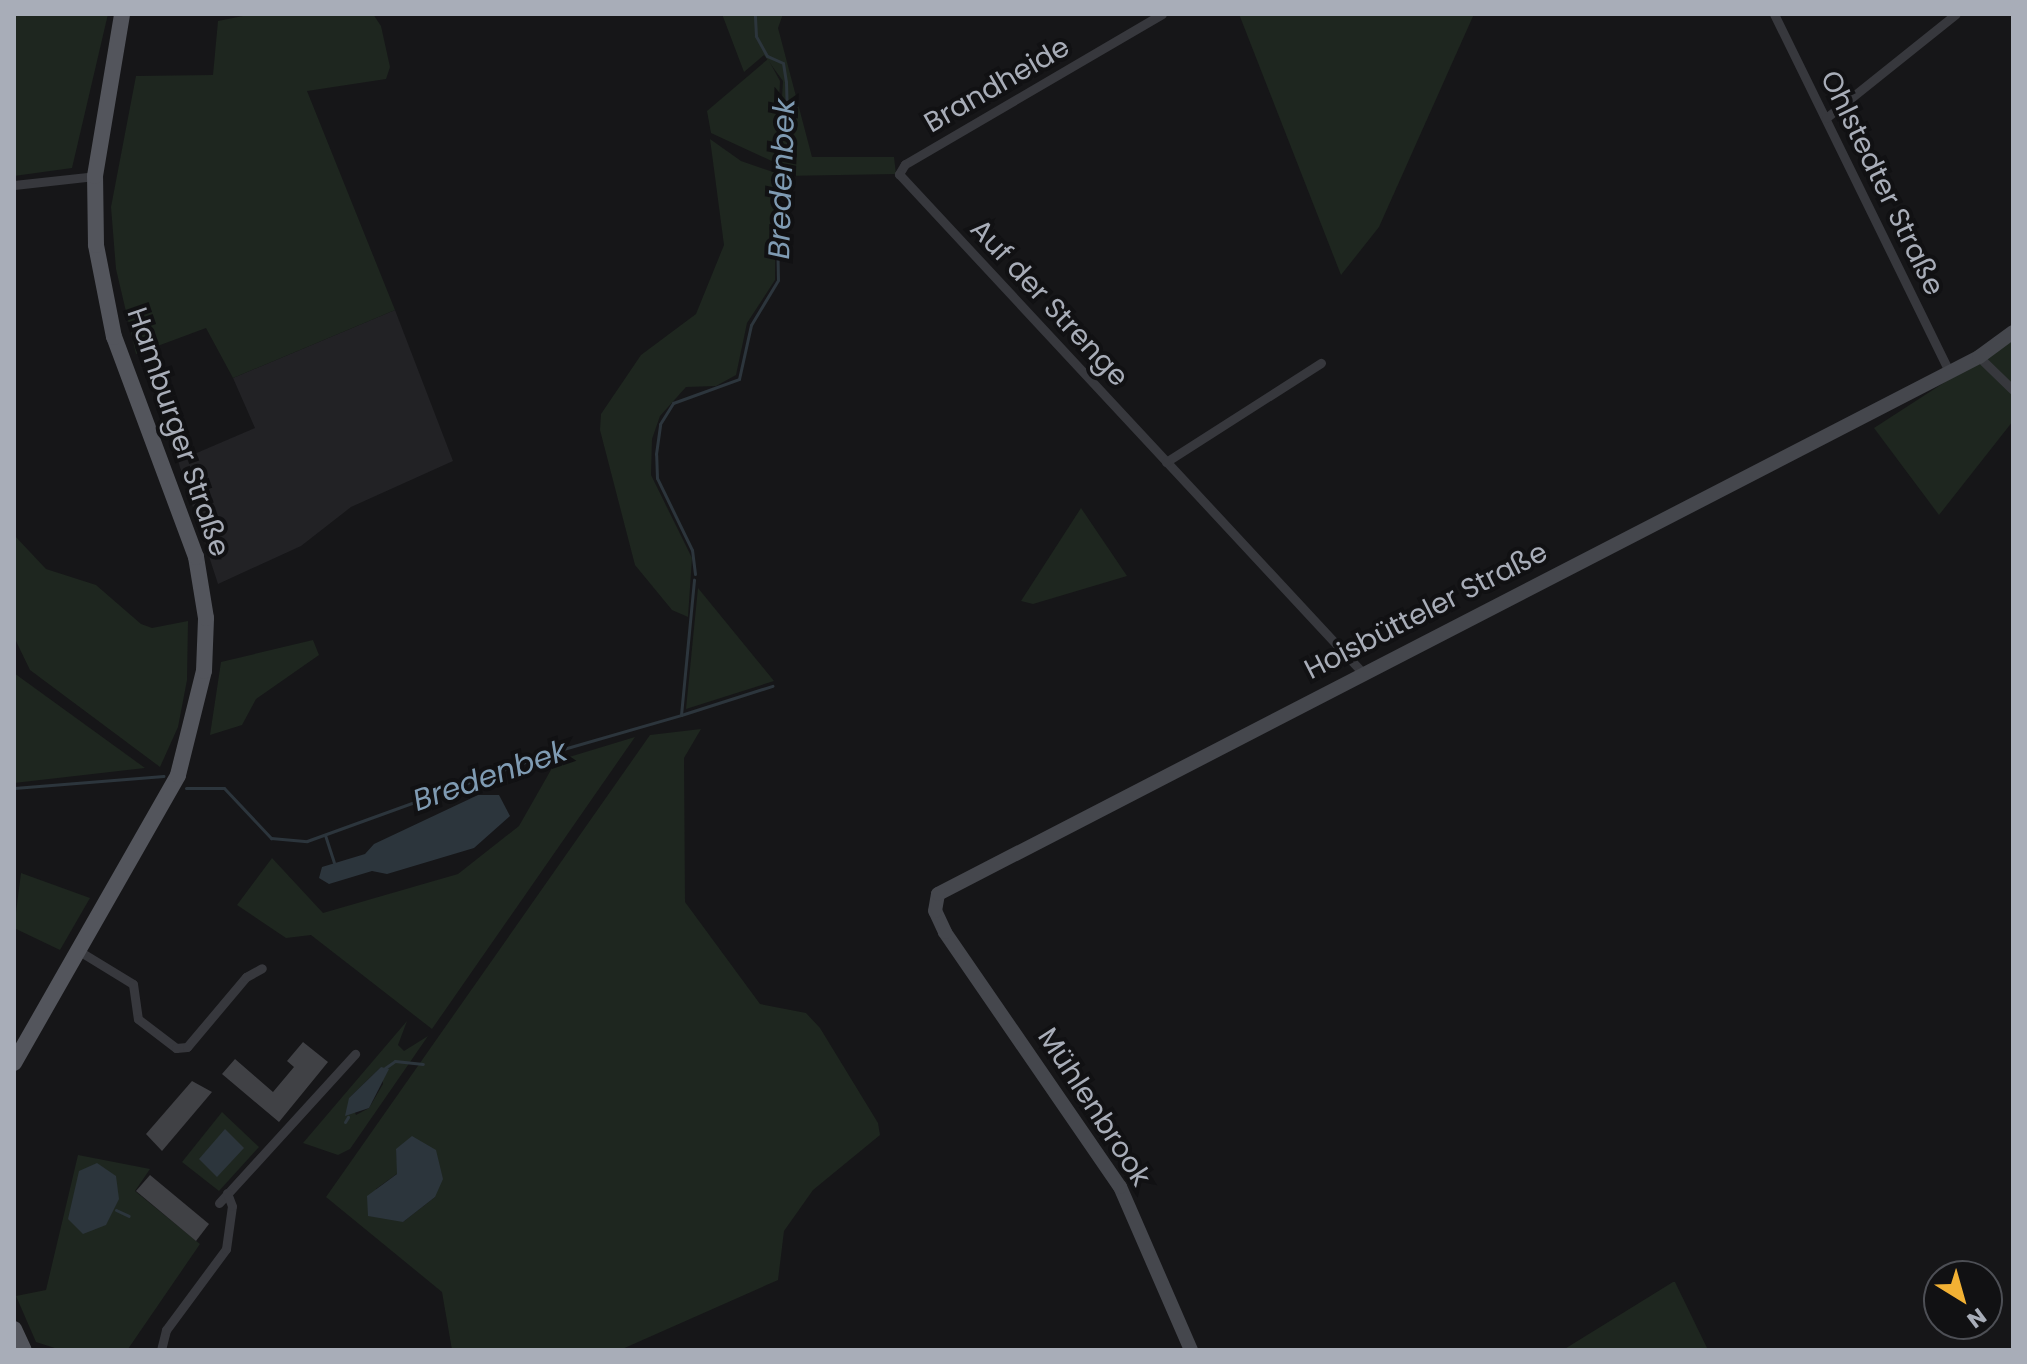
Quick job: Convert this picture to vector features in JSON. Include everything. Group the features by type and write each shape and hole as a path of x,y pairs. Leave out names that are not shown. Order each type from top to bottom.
{"main road":[{"name":"Hamburger Straße","path":"14,1063 174,782 202,688 204,599 184,515 108,316 96,245 95,176 122,14"},
{"path":"14,1329 24,1350"}],"street":[{"name":"Brandheide","path":"899,174 905,164 1162,14"},
{"name":"Ohlstedter Straße","path":"1774,14 1949,371"},
{"path":"1826,118 1956,14"},
{"name":"Auf der Strenge","path":"899,174 1363,673"},
{"path":"14,185 95,176"},
{"name":"Hoisbütteler Straße","path":"934,905 949,886 1979,357 2013,332"},
{"path":"1979,357 2013,390"},
{"path":"1166,462 1321,363"},
{"name":"Mühlenbrook","path":"934,905 945,932 1120,1187 1191,1350"},
{"path":"79,951 133,984 138,1019 176,1048 187,1047 246,977 262,968"},
{"path":"219,1203 355,1054"},
{"path":"161,1350 166,1330 226,1249 232,1206 227,1193"}],"shaded area":[{"path":"14,14 108,14 72,168 14,176"},
{"path":"253,14 373,14 381,26 390,67 386,79 307,91 395,310 233,378 206,328 136,354 116,269 111,207 136,76 213,75 218,21"},
{"path":"722,14 783,14 778,28 812,157 894,157 896,174 783,176 778,165 783,81 764,55 744,72"},
{"path":"1239,14 1474,14 1379,227 1341,275"},
{"path":"768,59 780,81 776,163 711,133 707,111"},
{"path":"710,139 741,161 776,173 775,280 747,323 736,375 716,386 686,387 660,416 652,439 651,475 692,558 688,617 672,610 635,565 600,430 601,414 641,355 696,314 724,245"},
{"path":"395,310 453,461 351,507 301,546 218,584 178,461 255,428 233,378"},
{"path":"2013,338 2013,421 1939,515 1874,428"},
{"path":"1081,508 1127,576 1033,604 1021,601"},
{"path":"14,535 46,569 96,585 141,624 152,628 188,621 187,680 178,727 160,767 30,670 14,637"},
{"path":"698,588 774,681 686,709"},
{"path":"313,640 319,655 256,699 242,725 210,735 221,662"},
{"path":"14,673 145,768 14,783"},
{"path":"701,729 684,758 685,902 760,1004 806,1013 820,1028 878,1123 880,1135 813,1190 784,1231 778,1280 620,1350 452,1350 442,1292 326,1197 650,735","holes":["396,1149 435,1197 403,1222 376,1189 398,1173"]},
{"path":"635,737 432,1029 311,935 286,938 237,905 272,858 323,913 458,874 519,826 556,761"},
{"path":"478,795 499,795 510,816 474,848 387,874 372,871 329,884 319,878 322,867 365,854 374,844"},
{"path":"21,873 90,898 60,950 14,928"},
{"path":"407,1021 398,1045 404,1051 428,1036 350,1149 338,1155 303,1143","holes":["381,1067 383,1084 369,1108 356,1115 349,1098"]},
{"path":"381,1067 389,1069 369,1108 345,1116 349,1098"},
{"path":"222,1112 259,1147 219,1191 182,1162"},
{"path":"225,1129 244,1148 217,1177 199,1159"},
{"path":"412,1136 436,1150 443,1179 435,1197 403,1222 368,1216 367,1196 397,1174 396,1149"},
{"path":"78,1155 150,1169 135,1191 200,1244 128,1349 61,1350 36,1342 16,1296 46,1290"},
{"path":"97,1163 116,1176 119,1199 106,1225 83,1234 68,1219 79,1171"},
{"path":"1673,1282 1708,1350 1563,1350"}],"building":[{"path":"303,1042 328,1062 279,1122 222,1074 235,1059 273,1092 294,1067 287,1061"},
{"path":"192,1081 212,1092 162,1151 146,1134"},
{"path":"150,1175 209,1224 196,1241 136,1191"}],"waterway":[{"name":"Bredenbek","path":"695,574 692,550 657,478 656,454 660,424 673,403 739,379 751,325 778,280 776,188 780,159 788,150 786,82 783,63 767,56 756,36 755,14"},
{"name":"Bredenbek","path":"186,788 224,788 271,838 307,841 553,752 681,715 694,580"},
{"path":"681,715 772,686"},
{"name":"Bredenbek","path":"14,788 164,776"},
{"path":"325,835 334,863"},
{"path":"385,1068 395,1061 423,1064"},
{"path":"345,1122 348,1117"},
{"path":"116,1210 129,1216"}]}
